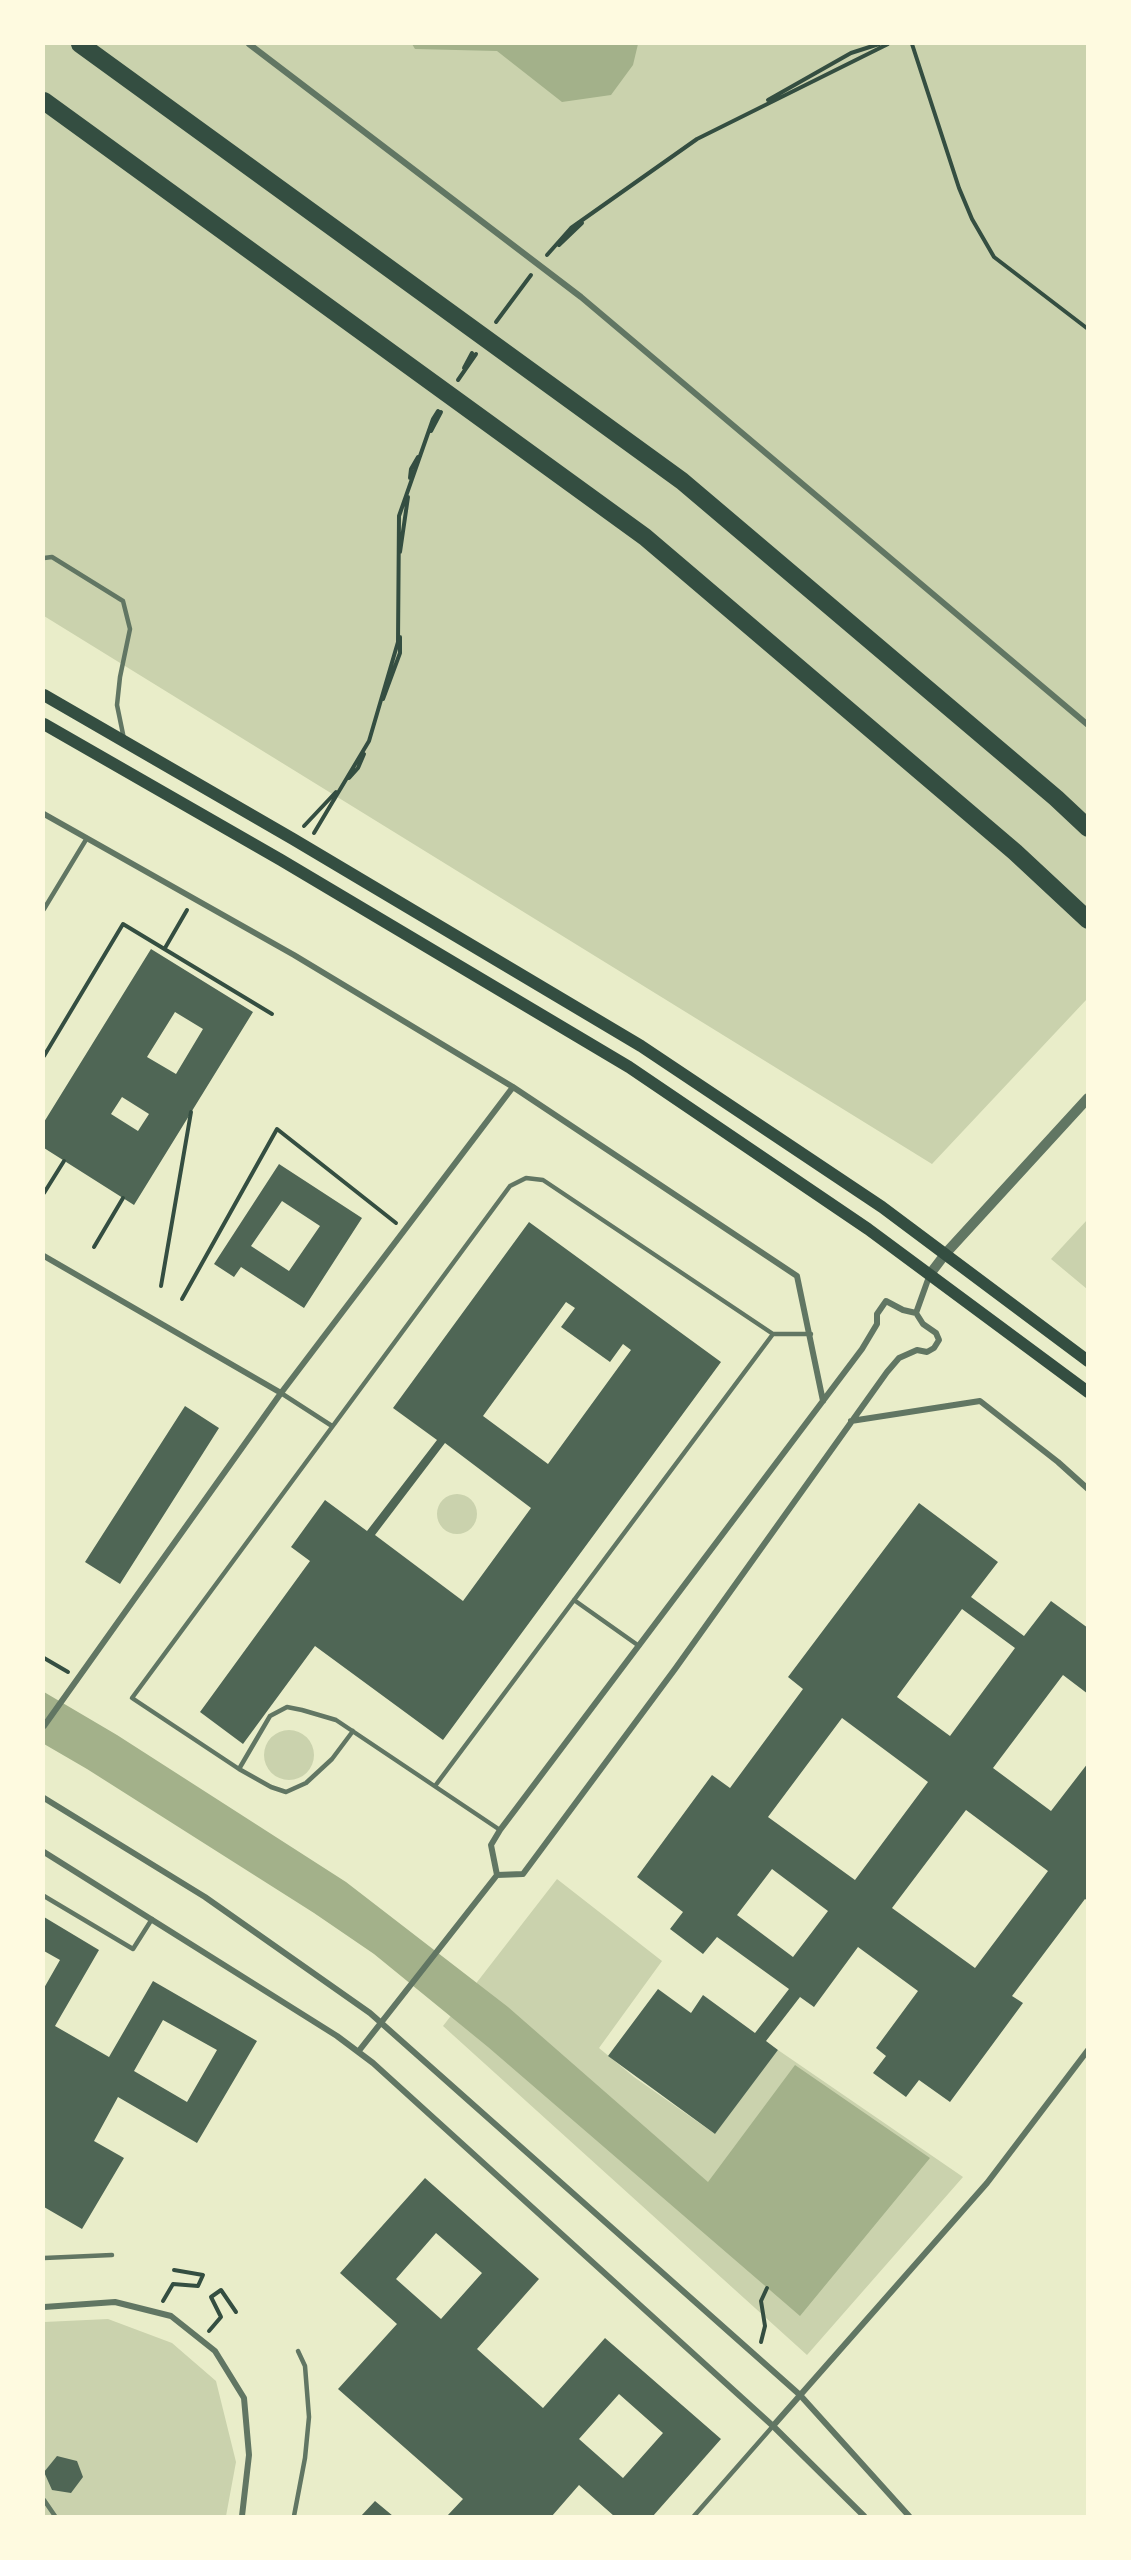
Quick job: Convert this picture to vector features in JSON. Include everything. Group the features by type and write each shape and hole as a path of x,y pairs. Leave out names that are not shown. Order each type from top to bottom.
{"highway":[{"path":"80,44 682,481 1056,798 1088,828"},
{"path":"44,101 645,537 1015,852 1088,921"}],"main road":[{"path":"44,695 641,1046 882,1207 1088,1361"},
{"path":"44,724 629,1067 868,1229 1088,1392"}],"street":[{"path":"249,44 581,297 1088,725"},
{"path":"44,814 360,993 513,1087 797,1276 811,1334 823,1401"},
{"path":"44,1726 281,1393 513,1087"},
{"path":"916,1313 930,1274 946,1253 1088,1098"},
{"path":"44,1256 281,1393"},
{"path":"358,2052 497,1875 491,1845 500,1830 862,1349 878,1324 877,1314 886,1301 916,1313 923,1324 936,1333 939,1340 934,1348 927,1352 917,1350 899,1358 887,1372 675,1669 523,1874 497,1875"},
{"path":"851,1421 980,1401 1058,1462 1088,1489"},
{"path":"44,1798 206,1897 381,2022 800,2395 909,2517"},
{"path":"44,1851 338,2036 358,2052 773,2426 863,2516"},
{"path":"773,2426 987,2183 1088,2050"},
{"path":"44,2307 115,2302 171,2316 214,2351 244,2398 249,2455 242,2517"}],"lane":[{"path":"44,558 52,557 123,601 130,630 120,677 117,705 124,742"},
{"path":"44,909 87,838"},
{"path":"353,1731 332,1759 306,1783 286,1792 271,1787 239,1769 132,1698 510,1186 526,1178 543,1180 773,1334 811,1334"},
{"path":"435,1786 773,1334"},
{"path":"281,1393 332,1426"},
{"path":"574,1600 639,1646"},
{"path":"239,1769 270,1716 287,1707 336,1720 500,1830"},
{"path":"44,1896 133,1948 152,1919"},
{"path":"44,2258 112,2255"},
{"path":"294,2517 305,2458 309,2417 304,2366 298,2351"},
{"path":"694,2517 773,2426"},
{"path":"44,2500 55,2517"}],"path":[{"path":"912,44 959,188 972,219 994,256 1088,329"},
{"path":"165,948 194,898"},
{"path":"44,1056 123,924 272,1014"},
{"path":"160,1286 191,1112"},
{"path":"182,1299 277,1129 406,1231"},
{"path":"44,1193 64,1161"},
{"path":"94,1247 123,1198"},
{"path":"44,1658 77,1677"},
{"path":"159,2313 173,2284 198,2286 203,2275 174,2270"},
{"path":"757,2357 765,2326 761,2301 767,2288"},
{"path":"202,2342 216,2320 221,2317 212,2297 221,2290 236,2312"}],"shaded area":[{"path":"44,44 1087,44 1087,999 932,1164 44,616"},
{"path":"412,44 638,44 633,65 611,95 562,102 497,51 415,49"},
{"path":"1087,1220 1087,1289 1051,1259"},
{"path":"457,1494 465,1495 471,1500 476,1506 476,1522 471,1528 465,1533 457,1534 449,1533 443,1528 438,1522 437,1514 438,1506 443,1500 449,1495"},
{"path":"44,1692 117,1735 346,1882 508,2007 708,2182 795,2065 930,2158 800,2316 488,2047 374,1954 314,1913 44,1744"},
{"path":"284,1730 294,1730 307,1737 314,1750 314,1760 307,1773 294,1780 284,1780 275,1776 268,1769 264,1760 264,1750 268,1741 275,1734"},
{"path":"557,1879 662,1961 599,2048 634,2077 715,2134 778,2050 963,2177 807,2355 443,2026"},
{"path":"108,2319 172,2343 216,2381 236,2462 226,2516 44,2516 44,2322"}],"building":[{"path":"151,949 253,1012 134,1205 44,1148 44,1122","holes":["175,1012 203,1029 176,1074 147,1057","122,1097 149,1114 138,1131 111,1114"]},
{"path":"279,1164 362,1218 304,1308 241,1267 234,1277 214,1264","holes":["282,1201 320,1226 289,1271 251,1246"]},
{"path":"529,1222 721,1362 443,1740 315,1646 243,1744 200,1712 310,1561 291,1547 325,1500 367,1531 437,1440 393,1408","holes":["566,1302 575,1308 561,1327 610,1362 623,1344 631,1350 548,1464 483,1416","445,1443 531,1508 463,1601 375,1535"]},
{"path":"185,1406 219,1428 120,1584 85,1562"},
{"path":"919,1503 998,1562 971,1597 1024,1636 1051,1601 1088,1628 1088,1694 1063,1675 993,1768 1051,1811 1088,1763 1088,1901 1085,1899 1012,1996 1023,2003 950,2102 919,2080 906,2097 873,2073 886,2056 876,2048 918,1991 858,1947 814,2007 800,1997 766,2041 778,2050 715,2134 608,2056 658,1989 691,2013 703,1995 755,2033 789,1989 717,1937 703,1954 670,1929 683,1912 637,1877 712,1775 730,1788 803,1689 788,1677","holes":["962,1609 1015,1648 950,1736 897,1697","842,1718 928,1782 855,1880 768,1817","966,1810 1048,1871 975,1968 892,1908","772,1869 828,1911 793,1957 737,1915"]},
{"path":"44,1917 99,1950 55,2026 109,2057 153,1981 257,2041 197,2143 118,2097 94,2141 124,2158 82,2229 44,2207 44,1988 60,1960 44,1951","holes":["163,2020 217,2050 187,2102 134,2071"]},
{"path":"425,2178 539,2279 477,2349 543,2408 605,2338 721,2439 653,2516 614,2516 579,2485 552,2516 447,2516 463,2499 338,2389 397,2324 340,2273","holes":["436,2233 482,2273 441,2319 396,2279","619,2394 663,2433 623,2478 579,2439"]},
{"path":"57,2456 77,2461 83,2477 71,2493 52,2490 44,2472"},
{"path":"375,2501 393,2516 361,2516"}]}
